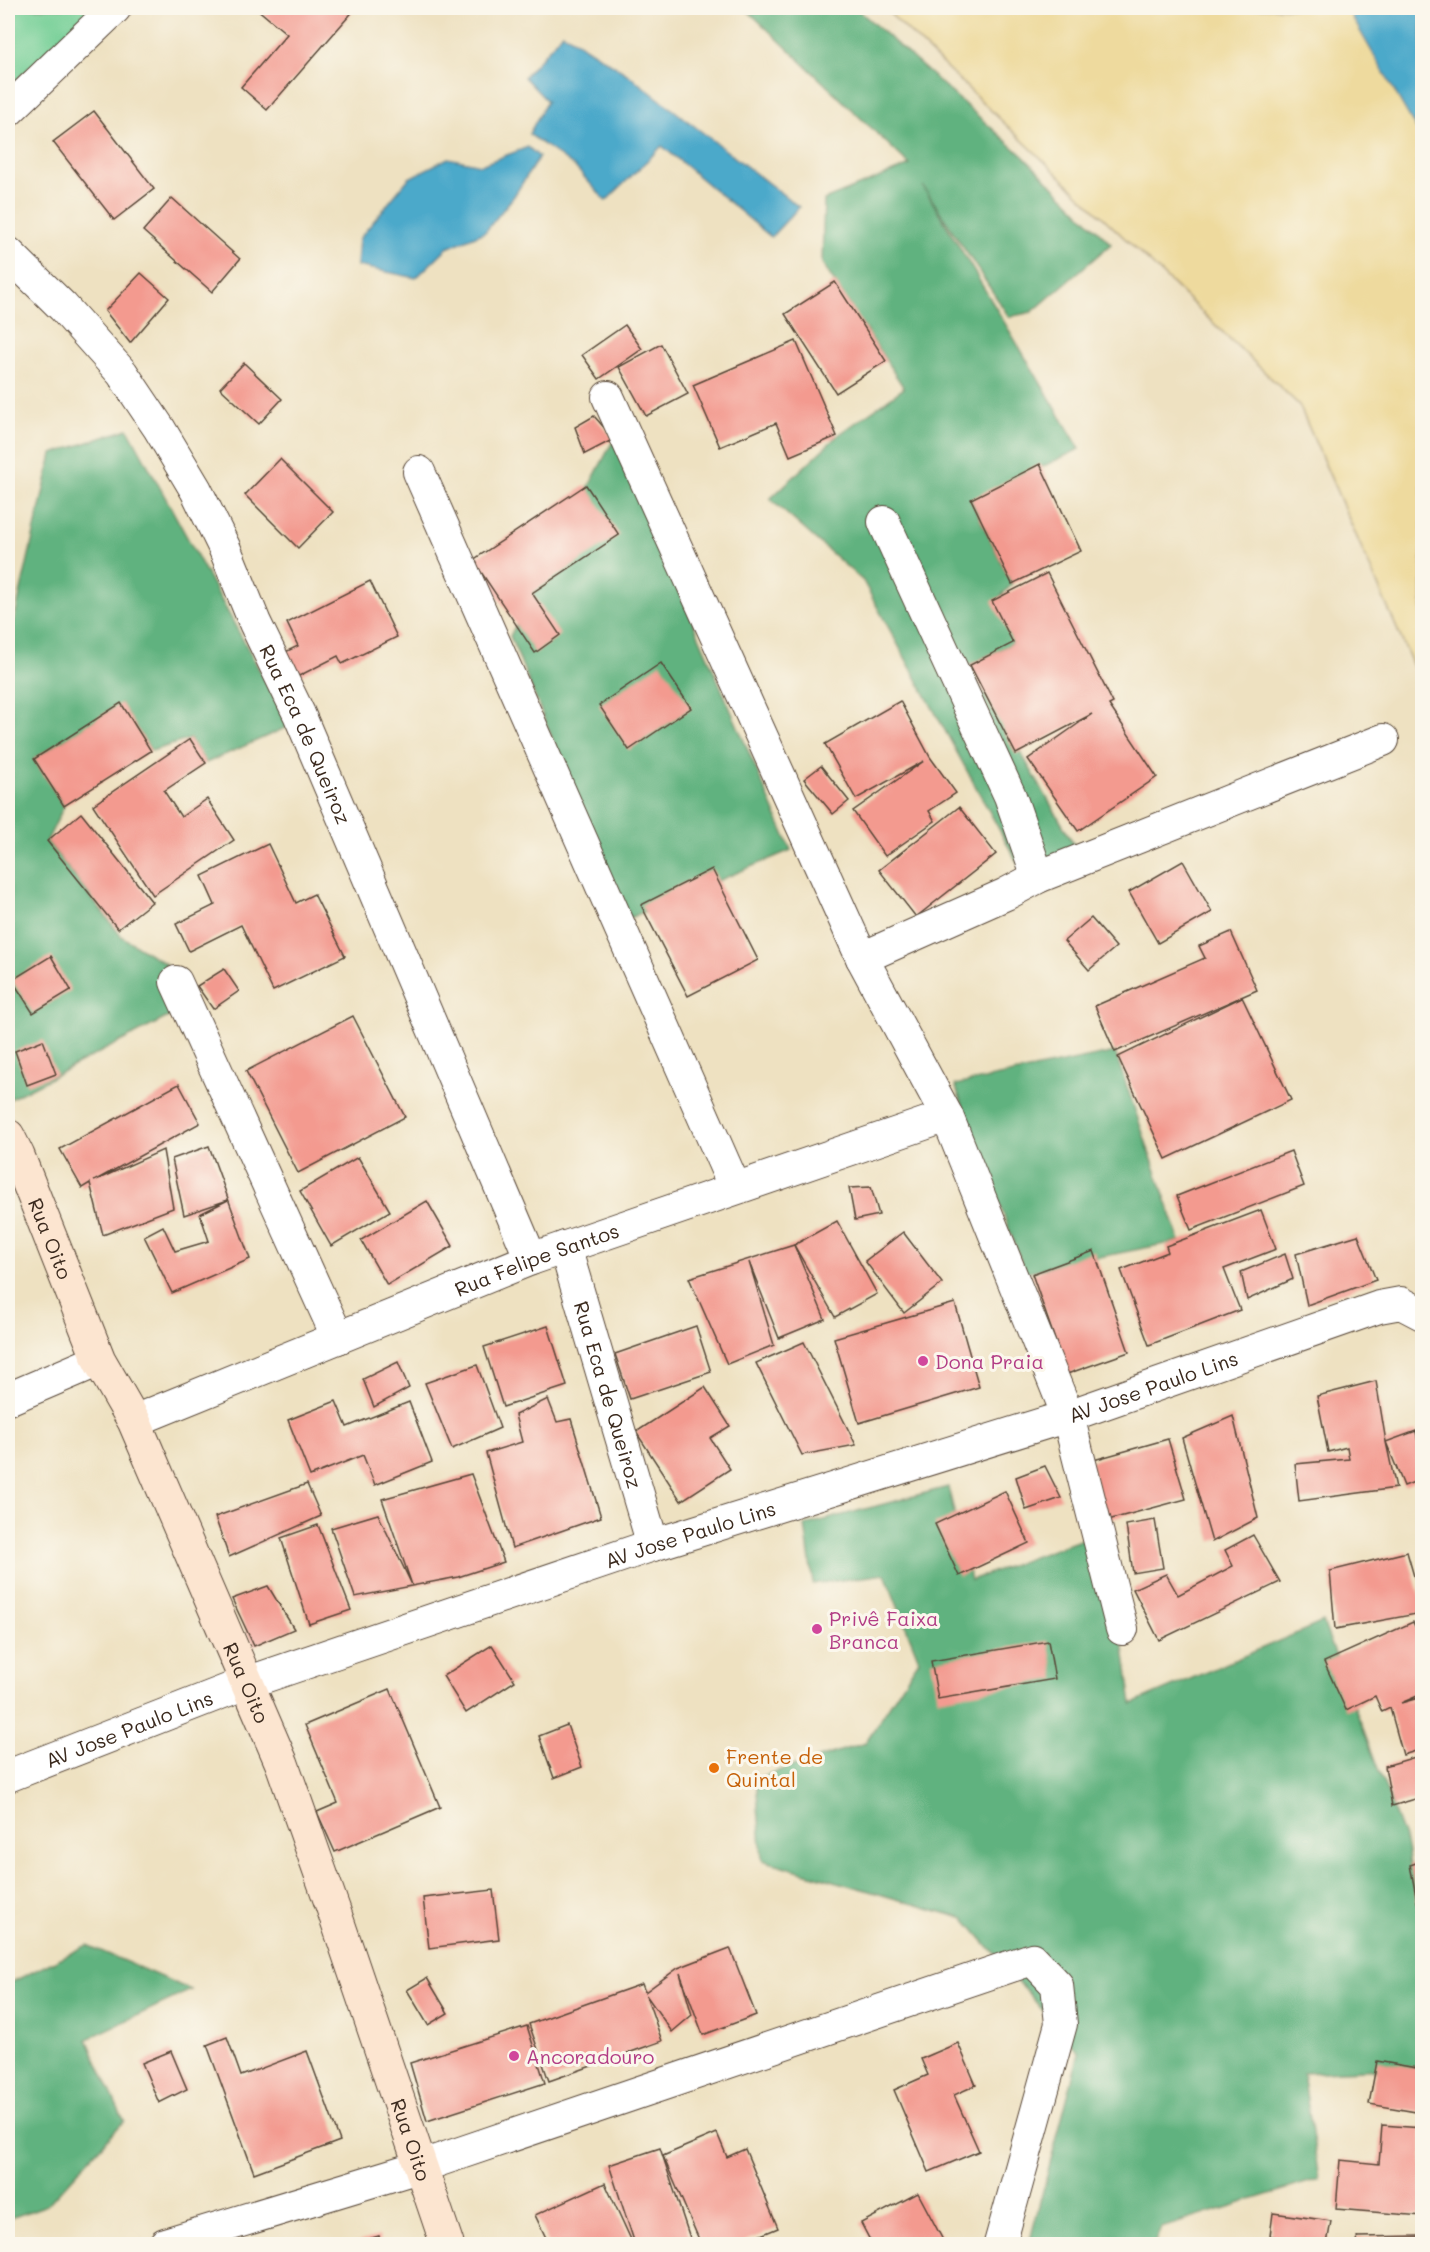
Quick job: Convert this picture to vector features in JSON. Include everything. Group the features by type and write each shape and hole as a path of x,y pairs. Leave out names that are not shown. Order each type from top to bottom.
{"main road":[{"name":"Rua Oito","path":"11,1151 99,1360 134,1421 282,1764 447,2244"}],"street":[{"path":"8,111 115,8"},
{"name":"Rua Eca de Queiroz","path":"8,253 63,307 122,374 159,428 196,490 224,547 255,623 299,714 531,1258"},
{"path":"608,397 862,958 947,1116 1068,1416 1122,1629"},
{"path":"419,472 735,1188"},
{"path":"884,522 1010,796 1038,877"},
{"path":"862,958 1006,894 1038,877 1383,740"},
{"path":"176,982 338,1338"},
{"name":"Rua Felipe Santos","path":"134,1421 531,1258 947,1116"},
{"name":"Rua Eca de Queiroz","path":"565,1246 653,1545"},
{"name":"AV Jose Paulo Lins","path":"8,1776 246,1683 653,1545 1068,1416 1379,1306 1401,1303 1422,1314"},
{"path":"8,1399 99,1360"},
{"path":"165,2244 422,2166 1032,1959 1057,1984 1061,2024 1000,2244"}],"green space":[{"path":"8,8 93,8 8,88"},
{"path":"745,8 856,8 1022,155 1111,244 1032,312 1009,317 923,186 1080,449 971,500 1012,584 1000,597 1013,643 970,665 1076,848 1022,871 863,581 770,499 837,436 904,388 822,263 824,200 910,165"},
{"path":"128,429 290,726 206,763 190,739 151,751 121,704 34,759 64,806 47,841 121,936 166,964 170,1016 8,1100 8,625 14,621 52,454"},
{"path":"614,439 791,850 627,919 510,636"},
{"path":"1115,1052 1180,1241 1025,1272 955,1085"},
{"path":"948,1487 971,1580 1107,1530 1132,1704 1323,1622 1406,1843 1422,1928 1422,2067 1303,2073 1319,2179 1161,2228 1154,2244 1029,2244 1079,2053 965,1919 762,1860 756,1778 865,1743 919,1660 885,1574 813,1584 805,1525"},
{"path":"87,1945 191,1990 87,2039 124,2121 47,2205 8,2219 8,1984"}],"sand":[{"path":"884,8 1374,8 1422,110 1422,686 1299,405"}],"water":[{"path":"1347,8 1422,8 1422,139"},
{"path":"563,33 627,74 799,207 771,237 662,146 606,201 576,168 529,134 547,101 524,77"},
{"path":"528,147 539,157 514,196 485,232 447,248 416,278 357,266 359,239 409,178 448,158 481,165"}],"building":[{"path":"256,8 356,8 267,110 241,87 287,34"},
{"path":"94,111 154,189 114,220 53,142"},
{"path":"172,198 240,259 212,292 143,231"},
{"path":"141,273 169,298 130,343 105,311"},
{"path":"835,282 886,361 836,393 785,314"},
{"path":"625,325 642,349 599,379 582,355"},
{"path":"796,341 837,436 790,456 776,423 720,447 693,385"},
{"path":"661,344 688,394 646,416 619,367"},
{"path":"244,363 282,399 259,424 220,388"},
{"path":"594,416 614,439 585,454 575,427"},
{"path":"280,459 333,512 298,548 245,495"},
{"path":"1040,464 1081,551 1012,584 971,499"},
{"path":"586,485 619,535 532,593 560,635 535,653 473,560"},
{"path":"1047,573 1113,703 1109,705 1157,777 1078,831 1028,759 1092,714 1016,754 970,665 1013,643 992,601"},
{"path":"370,581 397,637 342,664 338,656 291,680 279,655 298,646 287,623"},
{"path":"661,663 691,708 629,750 599,705"},
{"path":"900,701 930,757 956,793 929,811 935,821 885,856 853,811 924,761 856,799 825,744"},
{"path":"121,703 151,751 64,806 34,759"},
{"path":"190,739 206,763 164,791 181,817 207,799 234,840 153,895 93,805"},
{"path":"821,766 849,801 833,814 804,779"},
{"path":"959,807 996,854 916,917 879,870"},
{"path":"81,813 152,902 118,929 47,841"},
{"path":"268,844 296,903 314,894 345,956 273,991 241,925 189,951 176,924 215,905 202,876"},
{"path":"1183,861 1212,912 1158,943 1129,892"},
{"path":"712,869 758,960 688,996 641,905"},
{"path":"1091,918 1116,947 1089,970 1064,941"},
{"path":"1231,932 1257,990 1115,1052 1095,1006 1205,958 1199,946"},
{"path":"51,956 71,990 33,1013 12,980"},
{"path":"224,969 239,991 213,1009 197,986"},
{"path":"1242,997 1291,1100 1166,1159 1118,1057"},
{"path":"353,1016 405,1117 298,1173 246,1071"},
{"path":"43,1040 56,1074 27,1085 15,1051"},
{"path":"179,1084 200,1123 94,1181 163,1150 173,1208 103,1235 90,1183 82,1188 60,1149"},
{"path":"209,1146 250,1259 172,1293 144,1236 163,1226 175,1251 209,1241 200,1214 228,1200 184,1215 172,1159"},
{"path":"1291,1151 1304,1186 1191,1230 1177,1196"},
{"path":"358,1157 390,1211 331,1246 300,1191"},
{"path":"871,1187 879,1215 855,1220 849,1188"},
{"path":"427,1201 453,1246 387,1285 361,1240"},
{"path":"1261,1210 1276,1249 1224,1269 1240,1310 1149,1345 1121,1270 1168,1252 1166,1246"},
{"path":"837,1221 877,1294 835,1317 794,1245"},
{"path":"903,1232 942,1283 904,1313 865,1261"},
{"path":"1358,1235 1376,1280 1307,1305 1296,1254"},
{"path":"794,1245 825,1319 779,1338 749,1262 774,1345 727,1364 689,1278"},
{"path":"1094,1251 1129,1352 1067,1374 1032,1274"},
{"path":"1285,1254 1293,1279 1247,1300 1241,1272"},
{"path":"955,1303 979,1387 859,1423 834,1338"},
{"path":"548,1326 567,1386 503,1407 484,1347"},
{"path":"696,1326 711,1372 630,1399 615,1354"},
{"path":"804,1342 856,1445 802,1455 756,1363"},
{"path":"398,1362 409,1388 374,1407 363,1379"},
{"path":"477,1365 500,1428 452,1449 425,1383"},
{"path":"1376,1381 1396,1488 1299,1501 1295,1464 1349,1459 1347,1447 1328,1452 1317,1396"},
{"path":"705,1387 730,1426 710,1438 730,1469 681,1501 636,1432"},
{"path":"548,1399 557,1422 571,1419 601,1517 512,1548 486,1453 522,1442 515,1415"},
{"path":"336,1401 347,1427 409,1402 432,1462 375,1485 363,1455 310,1476 288,1420"},
{"path":"1233,1416 1258,1518 1212,1542 1182,1438"},
{"path":"1416,1431 1422,1479 1404,1486 1386,1442"},
{"path":"1168,1439 1186,1499 1104,1521 1090,1461"},
{"path":"1045,1466 1061,1498 1026,1510 1016,1477"},
{"path":"471,1474 504,1562 458,1577 355,1597 331,1528 378,1514 412,1585 382,1499"},
{"path":"307,1484 321,1516 229,1557 215,1517"},
{"path":"1005,1491 1029,1543 959,1576 935,1524"},
{"path":"1155,1520 1163,1568 1133,1573 1126,1525"},
{"path":"318,1525 351,1610 309,1624 281,1538"},
{"path":"1253,1535 1280,1582 1159,1640 1133,1589 1166,1574 1178,1595 1233,1566 1225,1550"},
{"path":"1407,1552 1422,1604 1422,1613 1335,1629 1330,1571"},
{"path":"268,1586 294,1629 254,1646 232,1599"},
{"path":"1413,1622 1422,1642 1422,1694 1401,1703 1422,1697 1422,1749 1403,1755 1390,1708 1382,1712 1375,1696 1346,1710 1324,1662"},
{"path":"1048,1641 1055,1679 938,1699 931,1661"},
{"path":"492,1645 515,1681 466,1713 443,1676"},
{"path":"390,1689 440,1807 335,1852 317,1812 338,1803 305,1725"},
{"path":"567,1725 582,1767 554,1778 539,1736"},
{"path":"1422,1755 1422,1797 1392,1806 1385,1766"},
{"path":"1422,1861 1422,1922 1421,1922 1410,1865"},
{"path":"493,1890 499,1939 429,1948 423,1898"},
{"path":"730,1948 756,2015 703,2035 680,1973 692,2015 672,2032 646,1995 662,2041 549,2081 529,2024 642,1984 645,1992 678,1968"},
{"path":"427,1978 448,2013 428,2025 407,1990"},
{"path":"527,2026 545,2083 427,2121 410,2063"},
{"path":"227,2037 241,2076 307,2051 340,2141 254,2173 207,2045"},
{"path":"958,2043 976,2085 954,2095 979,2151 929,2172 894,2090 928,2075 921,2059"},
{"path":"171,2051 187,2089 159,2103 142,2063"},
{"path":"1377,2061 1422,2069 1422,2113 1369,2104"},
{"path":"1382,2125 1422,2128 1422,2216 1336,2209 1340,2160 1379,2164"},
{"path":"717,2133 727,2157 745,2149 778,2228 739,2244 701,2244 663,2156"},
{"path":"660,2148 692,2244 635,2244 609,2165"},
{"path":"605,2183 633,2244 549,2244 535,2215"},
{"path":"918,2193 945,2244 872,2244 861,2223"},
{"path":"1273,2213 1331,2221 1327,2244 1297,2244 1297,2240 1270,2236"},
{"path":"379,2236 381,2244 351,2244"},
{"path":"1422,2236 1422,2244 1358,2244 1357,2237"}],"place":[{"name":"Dona Praia","path":"923,1361"},
{"name":"Privê Faixa Branca","path":"817,1629"},
{"name":"Frente de Quintal","path":"714,1768"},
{"name":"Ancoradouro","path":"514,2056"}]}
